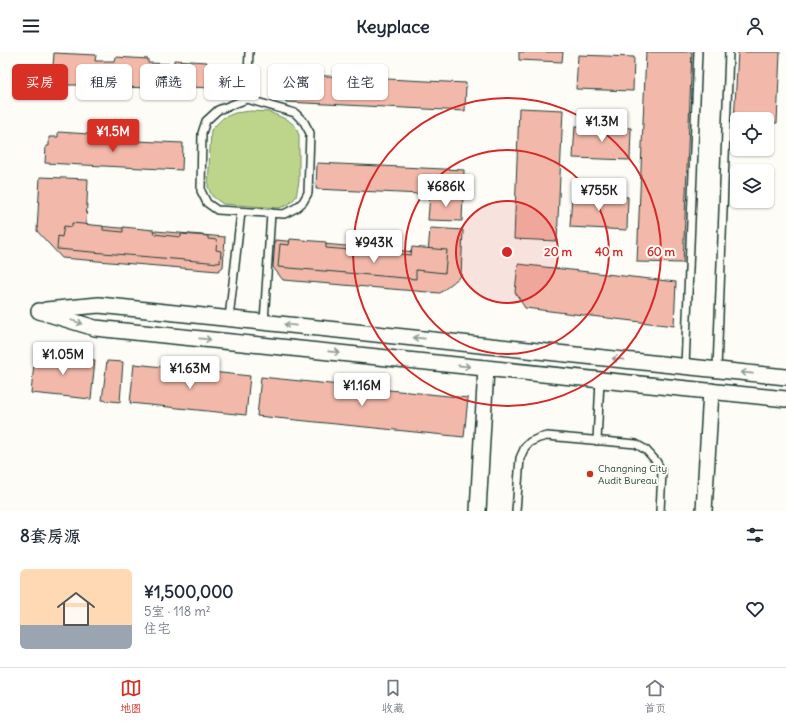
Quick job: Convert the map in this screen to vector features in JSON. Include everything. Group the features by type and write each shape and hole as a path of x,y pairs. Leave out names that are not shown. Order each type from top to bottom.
{"street":[{"path":"786,377 99,305 39,311 94,328 786,399"},
{"path":"478,511 486,368"},
{"path":"704,511 711,391"}],"lane":[{"path":"248,64 249,52"},
{"path":"685,366 698,52"},
{"path":"717,369 729,52"},
{"path":"247,100 296,112 310,133 308,193 303,202 296,208 284,214 217,210 207,203 201,191 202,134 206,121 218,110 247,100"},
{"path":"230,318 241,212"},
{"path":"264,322 271,213"},
{"path":"597,441 600,380"},
{"path":"516,511 520,458 525,446 530,442 547,436 636,444 646,450 656,461 662,472 660,511"}],"green space":[{"path":"251,111 269,112 288,120 295,126 299,135 299,181 296,197 288,205 279,208 223,204 212,196 208,187 211,130 223,118 235,113"}],"building":[{"path":"519,52 563,52 562,62 519,60"},
{"path":"646,52 692,52 683,263 637,262"},
{"path":"738,52 780,52 777,123 774,123 774,112 735,112"},
{"path":"54,53 96,55 95,61 114,61 115,57 148,59 148,63 174,64 140,64 140,88 132,87 132,64 76,64 76,85 68,85 68,64 53,64"},
{"path":"578,55 634,57 633,91 576,89"},
{"path":"174,60 207,62 207,64 204,64 204,88 196,87 196,64 174,64"},
{"path":"324,76 332,76 332,100 388,100 388,79 466,83 465,111 286,102 286,100 324,100"},
{"path":"519,108 563,110 557,241 514,239"},
{"path":"575,126 631,128 630,160 573,158"},
{"path":"58,132 89,134 89,139 183,143 182,170 45,163 46,146 49,146 49,137 58,137"},
{"path":"317,163 464,170 463,196 316,189"},
{"path":"40,177 88,179 86,225 225,237 223,267 218,271 62,258 37,231"},
{"path":"430,194 463,196 462,221 428,220"},
{"path":"572,194 628,197 627,230 570,227"},
{"path":"72,223 103,226 103,230 123,232 123,227 154,230 153,234 181,237 181,234 208,236 208,239 217,240 216,250 221,251 220,263 57,249 58,236 62,237 64,226 72,227"},
{"path":"430,228 463,230 461,276 440,293 283,280 273,267 275,240 428,253"},
{"path":"290,239 326,242 326,248 411,255 412,247 447,250 445,273 416,270 416,279 278,267 280,244 289,245"},
{"path":"518,264 676,282 674,326 525,308 515,292"},
{"path":"35,354 95,360 91,399 31,393"},
{"path":"107,361 123,362 120,402 102,400"},
{"path":"134,364 250,376 246,415 130,403"},
{"path":"261,377 468,398 464,437 257,416"}],"place":[{"name":"Changning City Audit Bureau","path":"590,474"}]}
